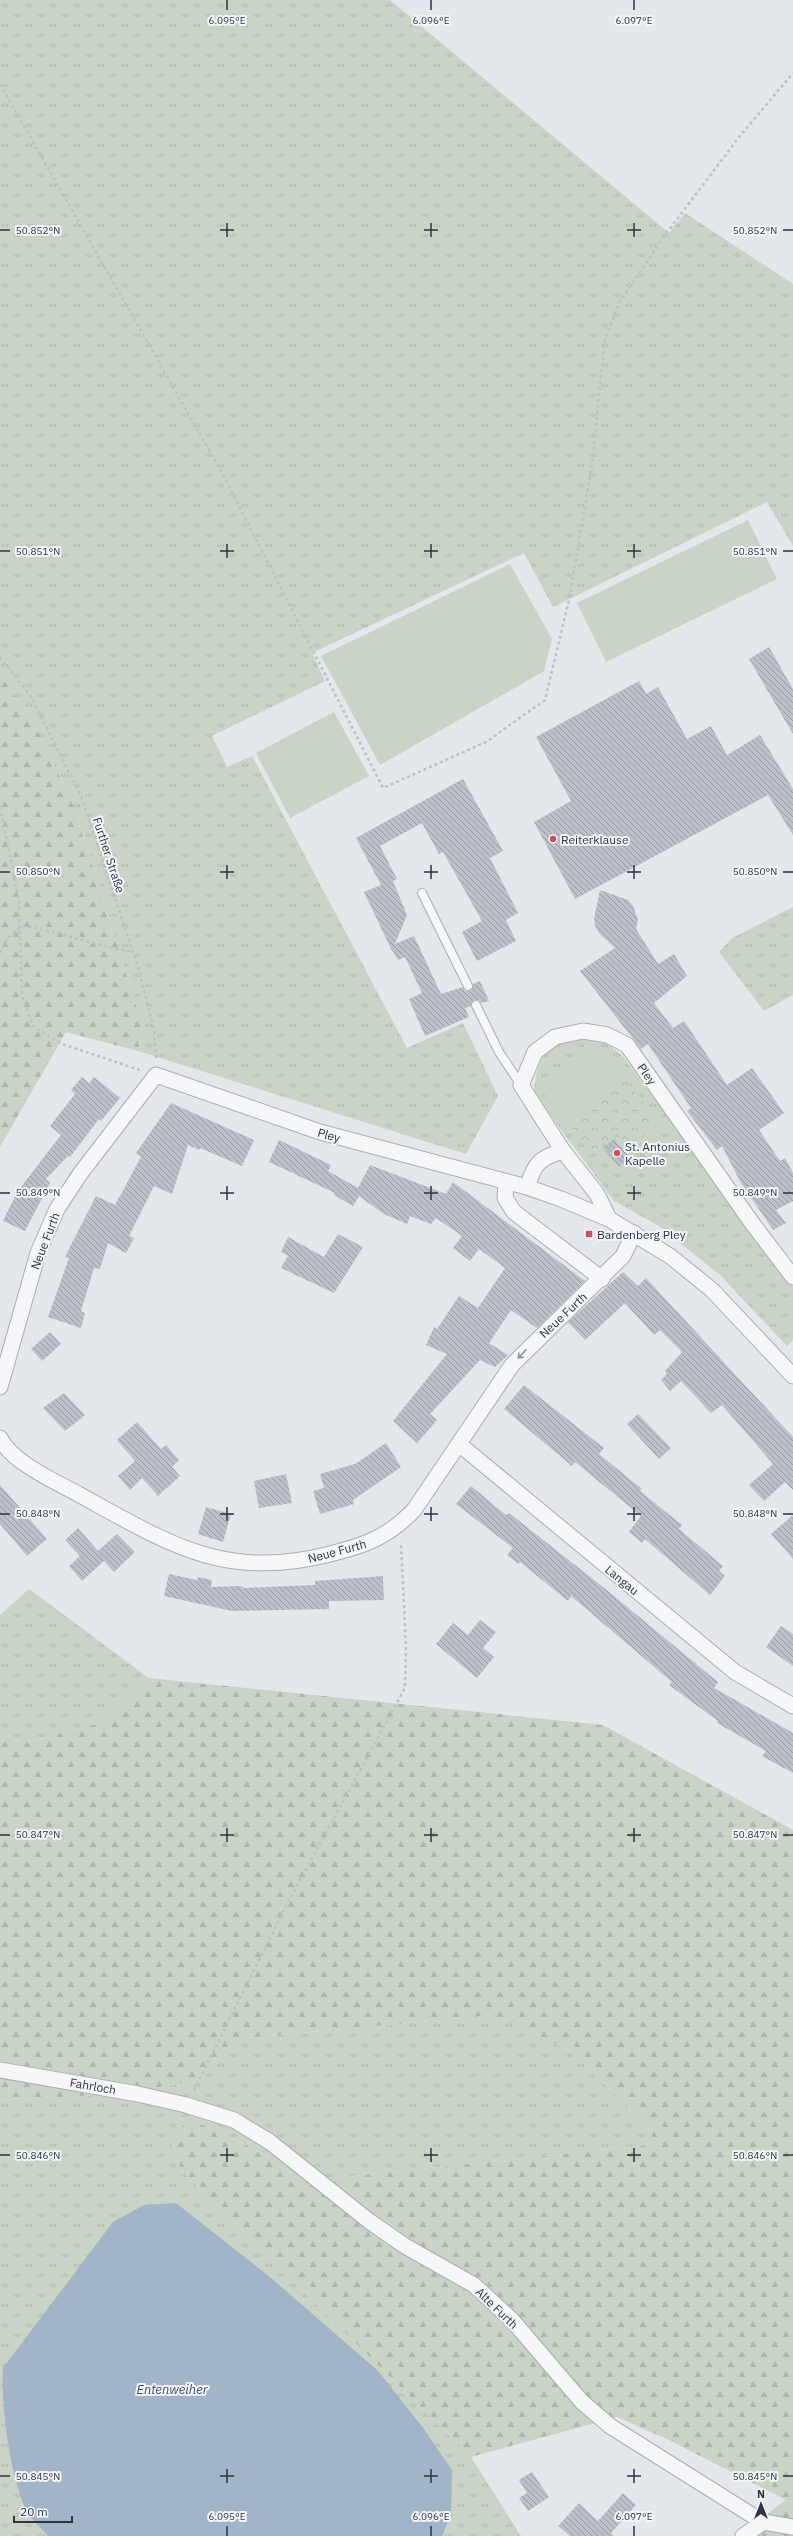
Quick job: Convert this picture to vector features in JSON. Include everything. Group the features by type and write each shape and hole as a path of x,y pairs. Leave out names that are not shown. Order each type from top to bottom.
{"street":[{"name":"Pley","path":"520,1085 535,1052 555,1037 583,1031 607,1035 626,1046 752,1223 793,1277"},
{"name":"Pley","path":"156,1075 320,1132 527,1187 561,1198 610,1219 670,1256 712,1290 793,1375"},
{"name":"Neue Furth","path":"0,1387 38,1253 57,1209 80,1174 156,1075"},
{"path":"520,1085 563,1151 598,1194 610,1219"},
{"path":"527,1187 532,1171 542,1157 563,1151"},
{"path":"506,1182 505,1198 514,1212 602,1279"},
{"name":"Neue Furth","path":"0,1438 11,1453 40,1473 162,1540 214,1559 258,1565 308,1560 365,1545 400,1524 414,1510 512,1365 602,1279 623,1256 634,1233"},
{"name":"Langau","path":"458,1444 735,1672 793,1706"},
{"name":"Fahrloch","path":"0,2070 138,2094 186,2105"},
{"name":"Alte Furth","path":"186,2105 234,2120 270,2142 369,2221 405,2246 474,2285 512,2320 582,2402 610,2426 764,2522 793,2527"},
{"path":"743,2536 764,2522"}],"lane":[{"path":"422,893 468,986"},
{"path":"476,1005 499,1052 520,1085"}],"path":[{"path":"0,85 221,471 383,788 486,742 545,700 569,600 589,479 605,339 619,303 665,235 740,136 793,73"},
{"name":"Further Straße","path":"0,657 30,697 81,796 131,952 139,970 154,1029 156,1075"},
{"path":"0,807 19,901 21,926 22,995 33,1026 62,1044 156,1075"},
{"path":"0,953 7,939 21,926 42,928 103,947 131,952"},
{"path":"186,2105 287,1904 404,1688 406,1649 400,1524"}],"green space":[{"path":"0,0 390,0 669,233 685,213 793,284 793,546 767,502 553,607 524,553 312,653 325,681 212,736 227,767 252,756 407,1048 463,1023 498,1096 466,1154 138,1051 143,1027 72,801 33,721 0,674"},
{"path":"748,520 777,579 606,662 577,603"},
{"path":"510,564 552,639 544,671 380,765 321,656"},
{"path":"0,674 33,721 72,801 143,1027 138,1051 66,1032 0,1147"},
{"path":"334,712 369,776 290,818 256,753"},
{"path":"793,907 793,995 764,1011 719,952 732,938"},
{"path":"582,1037 604,1042 622,1055 793,1287 793,1340 787,1346 720,1275 659,1226 614,1201 534,1093 538,1069 545,1054 559,1044"},
{"path":"597,1045 626,1080 569,1125 541,1090"},
{"path":"626,1080 660,1122 628,1147 617,1133 592,1153 569,1125"},
{"path":"29,1589 149,1678 104,1722 23,1743 0,1733 0,1615"},
{"path":"149,1678 603,1725 793,1830 793,2536 738,2536 786,2500 671,2441 617,2417 471,2457 181,2170 171,2141 188,2119 239,2141 305,2181 649,2145 653,2130 570,2051 495,2015 235,2039 195,2081 117,2094 0,2100 0,1733 23,1743 104,1722"},
{"path":"495,2015 570,2051 653,2130 649,2145 305,2181 239,2141 188,2120 171,2141 181,2170 471,2457 521,2536 0,2536 0,2100 117,2094 195,2081 235,2039"}],"water":[{"name":"Entenweiher","path":"176,2203 270,2277 378,2371 424,2429 452,2470 451,2514 442,2536 48,2536 31,2518 23,2502 17,2484 8,2443 3,2401 3,2368 113,2222 144,2205"}],"building":[{"path":"769,647 793,689 793,734 749,659"},
{"path":"639,681 646,694 658,687 687,739 711,726 727,755 760,735 793,789 793,835 768,795 575,899 534,822 571,801 536,737"},
{"path":"463,779 503,851 490,858 518,913 506,920 516,941 477,961 462,932 482,921 443,852 439,854 422,823 380,846 397,879 393,881 407,915 395,944 414,936 441,994 463,987 465,991 470,991 473,984 480,981 489,1001 481,1003 479,1000 473,1000 471,1006 465,1008 469,1017 425,1036 409,999 422,993 405,957 398,960 392,951 364,892 381,885 356,838"},
{"path":"600,890 628,900 633,906 638,920 636,929 658,964 674,954 687,976 654,1003 673,1028 684,1021 727,1085 752,1068 784,1113 759,1130 780,1161 785,1158 793,1173 793,1201 776,1210 786,1223 773,1230 741,1183 722,1146 717,1150 687,1111 691,1108 648,1044 641,1049 580,971 615,948 599,933 595,926 594,919"},
{"path":"82,1077 89,1083 94,1077 120,1098 101,1121 99,1119 70,1157 68,1156 46,1179 50,1183 25,1231 3,1221 17,1192 61,1135 50,1126 75,1094 71,1090"},
{"path":"171,1103 254,1140 242,1166 200,1148 199,1150 188,1145 172,1194 154,1186 129,1236 134,1238 126,1253 108,1243 100,1269 94,1268 81,1311 85,1313 81,1328 48,1317 69,1258 65,1257 96,1196 115,1205 141,1157 136,1153"},
{"name":"St. Antonius Kapelle","path":"614,1139 630,1157 619,1167 603,1148"},
{"path":"279,1140 331,1165 328,1171 358,1188 370,1165 446,1194 453,1182 585,1281 537,1328 511,1310 489,1343 508,1355 495,1367 480,1360 430,1414 437,1420 417,1443 393,1421 447,1354 426,1345 434,1327 437,1329 459,1296 478,1308 505,1268 479,1249 470,1261 453,1248 462,1236 436,1218 431,1224 410,1216 407,1224 384,1214 359,1196 353,1206 334,1195 335,1193 269,1162"},
{"path":"338,1234 363,1247 334,1293 281,1268 288,1256 281,1252 288,1237 324,1257"},
{"path":"623,1272 638,1286 646,1278 793,1437 793,1490 785,1482 764,1501 749,1485 773,1464 722,1405 711,1413 681,1381 670,1391 661,1380 667,1374 665,1371 682,1352 660,1330 654,1335 625,1303 585,1340 568,1322"},
{"path":"50,1332 61,1344 42,1361 31,1349"},
{"path":"524,1385 604,1448 599,1454 642,1489 640,1491 682,1525 679,1529 723,1566 719,1571 725,1576 710,1595 645,1539 642,1543 629,1532 641,1516 575,1462 572,1466 504,1409"},
{"path":"64,1393 85,1415 65,1431 43,1408"},
{"path":"638,1414 671,1448 659,1459 627,1424"},
{"path":"137,1422 161,1449 166,1445 179,1460 172,1467 180,1476 158,1496 142,1478 130,1490 118,1476 135,1461 117,1440"},
{"path":"386,1443 401,1467 353,1500 354,1504 320,1514 313,1491 324,1488 320,1474 355,1464"},
{"path":"286,1474 292,1503 259,1508 254,1481"},
{"path":"0,1485 47,1539 27,1556 0,1524"},
{"path":"471,1486 506,1515 509,1513 603,1587 718,1682 714,1688 793,1733 793,1773 762,1756 766,1751 717,1723 718,1721 669,1685 672,1682 571,1596 568,1601 520,1562 518,1564 507,1555 513,1548 456,1504"},
{"path":"206,1507 231,1514 223,1542 198,1534"},
{"path":"793,1515 793,1559 771,1534"},
{"path":"78,1528 98,1551 117,1534 135,1552 114,1572 104,1561 82,1581 69,1566 80,1556 65,1540"},
{"path":"169,1574 197,1580 198,1577 212,1580 211,1587 242,1586 243,1588 315,1585 315,1581 383,1576 384,1600 329,1601 329,1609 232,1611 164,1596"},
{"path":"480,1620 496,1632 483,1648 494,1657 477,1678 436,1644 453,1623 468,1635"},
{"path":"781,1626 793,1634 793,1666 766,1647"},
{"path":"532,2472 549,2497 528,2511 519,2498 527,2493 519,2480"},
{"path":"623,2493 636,2505 611,2533 614,2536 570,2536 558,2526 579,2503 598,2521"}],"place":[{"name":"Reiterklause","path":"553,839"},
{"name":"St. Antonius Kapelle","path":"617,1153"},
{"name":"Bardenberg Pley","path":"589,1234"}]}
